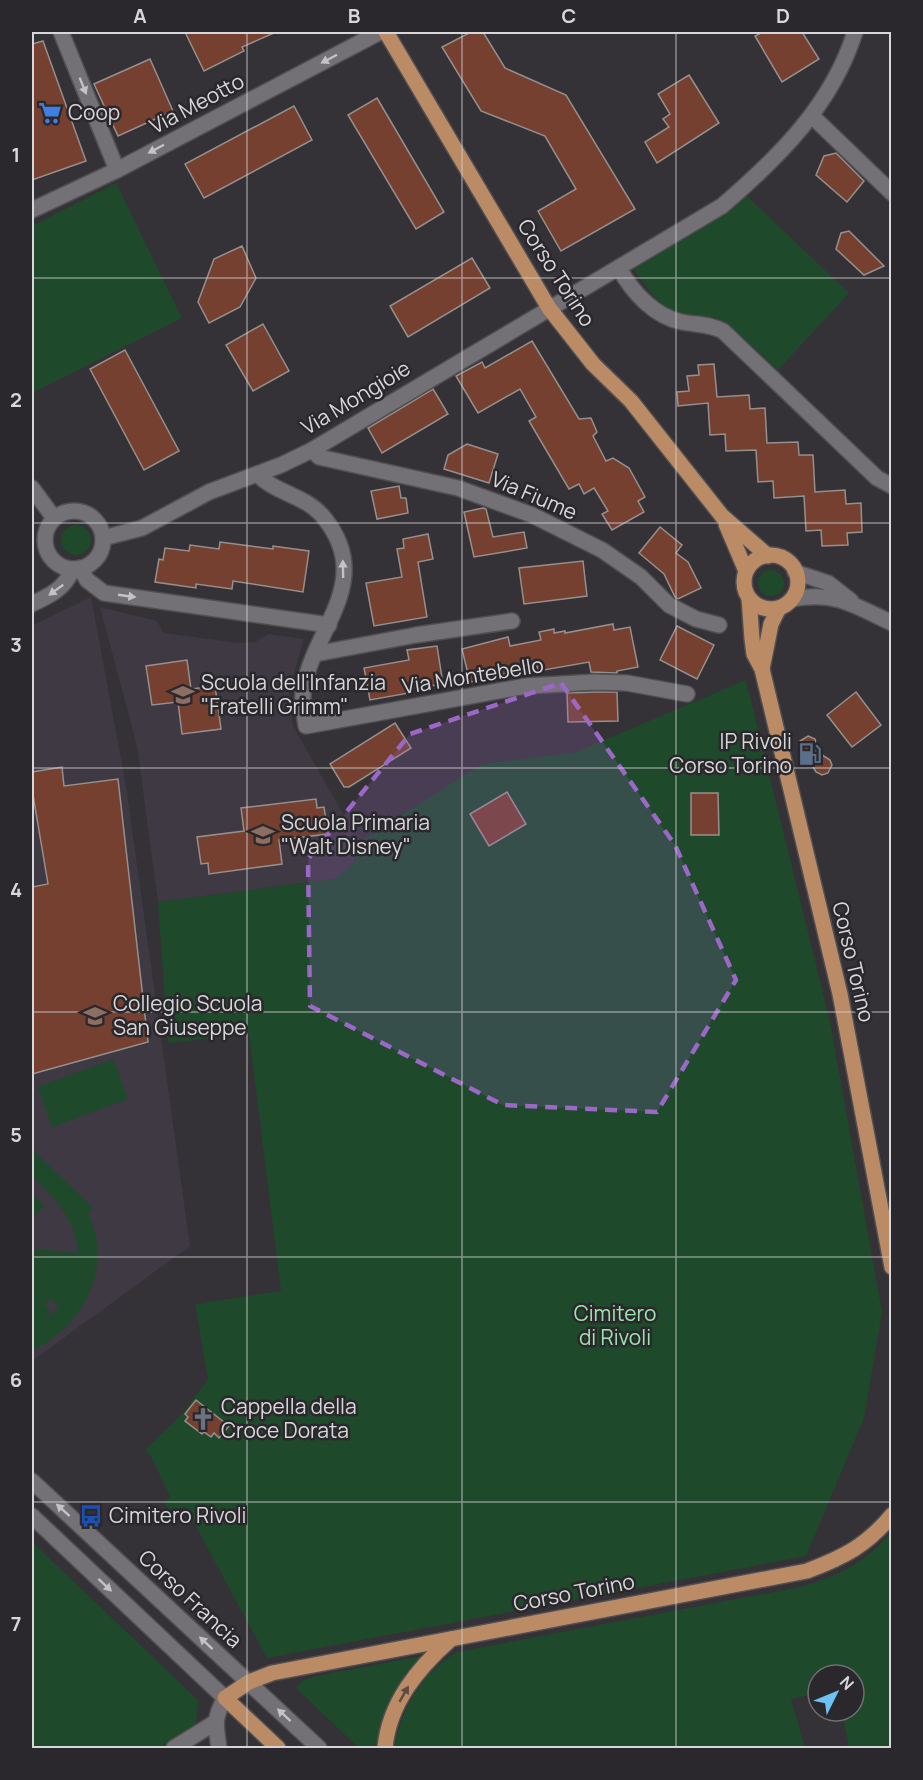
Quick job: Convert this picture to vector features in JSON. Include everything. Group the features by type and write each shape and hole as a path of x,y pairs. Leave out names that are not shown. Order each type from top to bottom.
{"main road":[{"name":"Corso Torino","path":"386,32 549,308 592,364 631,402 722,516 768,555"},
{"name":"Corso Torino","path":"722,516 746,571"},
{"path":"768,555 785,560 795,572 797,583 796,592 785,603 763,608 749,598 744,585 746,571 755,561 768,555"},
{"name":"Corso Torino","path":"749,598 754,654 762,669 840,994 891,1267"},
{"name":"Corso Torino","path":"762,669 771,624 785,603"},
{"name":"Corso Torino","path":"225,1698 249,1682 272,1672 807,1571 843,1557 863,1544 891,1515"},
{"path":"385,1749 393,1715 402,1695 414,1676 453,1637"},
{"path":"225,1698 278,1749"}],"street":[{"path":"61,32 117,170"},
{"name":"Via Meotto","path":"32,210 117,170 380,32"},
{"name":"Via Mongioie","path":"103,538 142,528 209,492 312,450 722,206 756,177 812,116 839,73 854,32"},
{"path":"812,116 891,193"},
{"path":"619,268 637,294 660,314 671,320 712,326 723,331 877,478 891,486"},
{"name":"Via Fiume","path":"312,450 319,457 458,488 532,516 602,550 640,577 669,605 696,619 719,626"},
{"name":"Via Montebello","path":"257,474 266,483 295,495 311,505 325,518 342,553 344,568 342,587 329,626 309,666 303,687 302,704 306,726 526,686 595,682 627,683 687,694"},
{"path":"32,488 54,518"},
{"path":"71,511 89,515 101,529 103,538 99,555 94,561 77,568 64,567 56,563 38,541 54,518 71,511"},
{"path":"77,568 87,580 104,593 329,626"},
{"path":"32,604 61,589 77,568"},
{"path":"795,572 828,584 855,604 891,622"},
{"path":"785,603 824,596 855,604"},
{"path":"315,654 416,634 512,621"},
{"name":"Corso Francia","path":"32,1481 319,1749"},
{"path":"32,1516 225,1698 217,1712 219,1749"},
{"path":"174,1749 216,1722"}],"highlighted area":[{"path":"561,683 675,845 736,980 657,1112 503,1105 310,1006 308,859 410,734"}],"shaded area":[{"name":"Collegio Scuola San Giuseppe","path":"91,597 126,786 190,1246 32,1361 32,626"},
{"path":"100,607 157,621 163,633 239,643 255,642 268,634 304,639 289,690 293,726 359,842 354,863 335,879 158,902 137,746"}],"green space":[{"path":"116,183 182,318 32,393 32,226"},
{"path":"747,196 849,293 778,370 726,322 713,317 680,314 663,305 634,269 727,212"},
{"path":"76,525 82,526 90,534 90,546 82,554 76,555 70,554 62,546 61,540 62,534 70,526"},
{"path":"771,570 780,574 784,583 780,592 771,596 762,592 758,583 762,574"},
{"name":"Cimitero di Rivoli","path":"746,680 830,1022 882,1312 864,1418 806,1556 267,1658 185,1506 169,1512 164,1501 170,1497 151,1456 145,1450 183,1413 208,1379 195,1304 281,1291 249,1034 168,1043 158,902 335,879 354,863 359,842 482,764 576,752"},
{"path":"113,1059 128,1099 52,1127 38,1087"},
{"path":"32,1149 93,1208 88,1213 95,1233 98,1254 89,1293 79,1311 66,1327 50,1340 32,1350 32,1255 37,1249 78,1253 69,1219 56,1201 32,1176","holes":["68,1294 53,1314 42,1322 51,1312 44,1305 51,1299 58,1306"]},
{"path":"32,1193 44,1205 32,1219"},
{"path":"891,1532 891,1748 845,1748 848,1743 844,1723 866,1723 866,1663 806,1663 806,1696 791,1699 805,1748 394,1748 402,1720 415,1693 433,1670 457,1652 800,1587 839,1573 861,1560"},
{"path":"32,1542 199,1701 195,1726 158,1748 32,1748"},
{"path":"428,1655 380,1748 359,1748 295,1687 317,1676"}],"building":[{"path":"185,32 276,32 242,47 244,51 204,71"},
{"path":"471,32 483,32 505,68 566,95 635,209 561,251 538,211 576,189 545,136 481,111 442,47"},
{"path":"763,32 802,32 819,59 782,82 755,36"},
{"name":"Coop","path":"43,41 86,161 32,180 32,44"},
{"path":"150,59 173,111 118,136 94,84"},
{"path":"689,75 719,123 657,163 645,142 669,127 663,119 670,114 658,94"},
{"path":"377,98 444,212 416,229 348,115"},
{"path":"294,106 312,140 204,198 185,164"},
{"path":"836,153 864,181 847,202 816,175 824,156"},
{"path":"849,231 884,266 864,275 836,249 841,233"},
{"path":"242,246 256,278 240,307 209,323 198,302 214,259"},
{"path":"472,258 490,288 408,337 390,306"},
{"path":"263,324 289,371 253,391 226,345"},
{"path":"532,341 579,419 591,418 597,432 593,436 606,461 613,458 629,468 645,497 638,501 644,512 612,530 602,514 608,511 594,488 584,494 579,484 569,489 529,421 536,417 520,389 478,413 456,376 482,362 485,368"},
{"path":"125,350 179,451 144,470 90,369"},
{"path":"714,364 717,397 749,395 750,409 765,408 767,443 798,442 799,455 813,455 815,492 845,490 846,504 861,503 862,532 847,533 848,545 822,546 821,530 806,531 804,496 774,498 773,481 758,482 756,450 726,451 725,434 710,435 708,403 678,406 677,392 689,391 687,376 699,375 698,365"},
{"path":"433,389 448,414 382,453 368,428"},
{"path":"467,444 498,454 489,483 444,469 448,455"},
{"path":"399,486 401,498 406,498 408,513 377,519 371,491"},
{"path":"486,509 493,537 524,532 527,548 474,557 464,512"},
{"path":"660,527 682,545 676,553 688,562 701,588 678,599 664,574 639,553"},
{"path":"428,534 433,559 418,562 427,617 374,626 366,583 402,577 397,549 404,548 403,539"},
{"path":"220,542 309,551 303,592 233,581 232,589 196,584 196,588 155,582 159,559 163,560 165,548 189,551 190,545 219,549"},
{"path":"583,561 587,596 524,604 519,568"},
{"path":"613,624 614,630 630,627 638,667 617,671 617,673 591,672 589,662 538,671 537,666 470,682 462,649 508,637 510,646 541,640 539,632 554,629 554,633 565,631 565,633"},
{"path":"677,626 714,645 697,679 660,660"},
{"path":"437,646 443,684 408,689 409,693 370,700 364,668 409,660 407,650"},
{"name":"Scuola dell'Infanzia \"Fratelli Grimm\"","path":"187,660 191,689 215,686 221,729 182,734 178,702 152,705 146,666"},
{"path":"617,692 618,721 568,722 567,693"},
{"path":"856,692 881,725 852,747 827,715"},
{"path":"395,723 411,748 349,787 344,787 330,764"},
{"path":"808,736 815,739 819,753 830,760 832,765 828,773 822,775 816,772 813,767 813,757 804,755 799,750 800,741"},
{"path":"62,767 64,786 118,779 148,1042 32,1074 32,887 48,884 32,789 32,772"},
{"path":"507,792 526,824 489,846 470,814"},
{"path":"691,793 718,793 719,835 691,835"},
{"name":"Scuola Primaria \"Walt Disney\"","path":"316,799 317,808 324,807 328,834 279,840 282,864 209,874 208,863 201,864 197,837 244,831 241,808"},
{"name":"Cappella della Croce Dorata","path":"196,1400 229,1426 219,1438 214,1433 211,1437 204,1432 202,1434 185,1421 188,1417 185,1414"}],"place":[{"name":"Coop","path":"50,113"},
{"name":"Scuola dell'Infanzia \"Fratelli Grimm\"","path":"183,695"},
{"name":"IP Rivoli Corso Torino","path":"810,754"},
{"name":"Scuola Primaria \"Walt Disney\"","path":"263,835"},
{"name":"Collegio Scuola San Giuseppe","path":"95,1016"},
{"name":"Cappella della Croce Dorata","path":"203,1419"},
{"name":"Cimitero Rivoli","path":"91,1516"}]}
